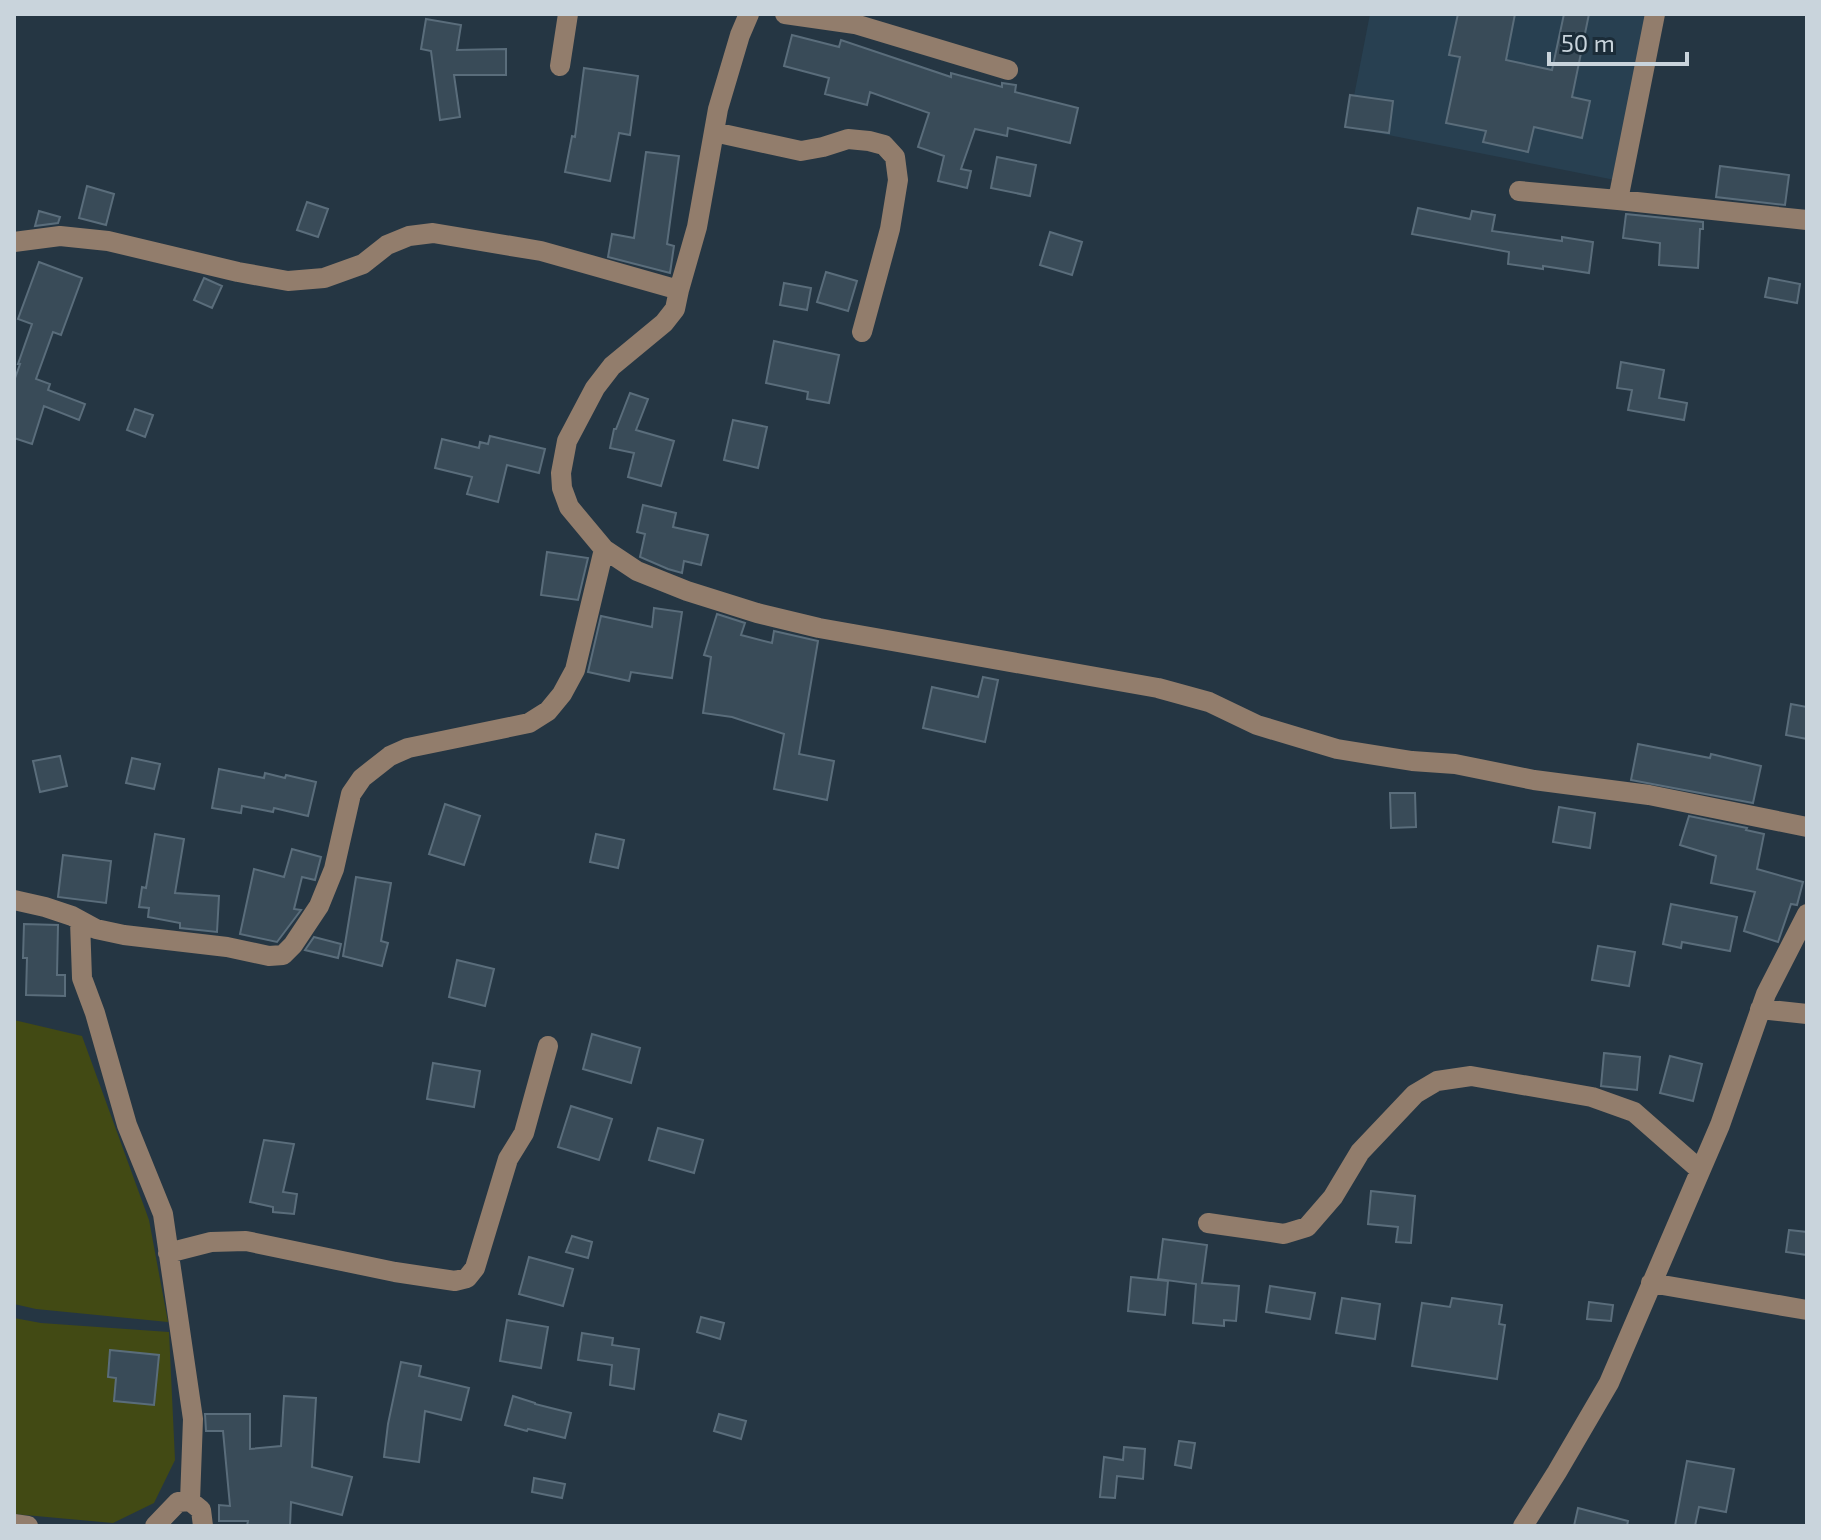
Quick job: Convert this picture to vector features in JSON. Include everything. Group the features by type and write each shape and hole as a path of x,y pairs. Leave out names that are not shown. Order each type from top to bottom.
{"street":[{"path":"560,66 568,14"},
{"path":"749,14 718,109 697,227 675,309 664,323 612,366 595,388 567,441 561,473 562,488 569,507 604,549 637,571 757,613 819,628 1158,688 1209,702 1257,725 1337,749 1649,795 1807,827"},
{"path":"785,14 855,24 1008,70"},
{"path":"1618,200 1655,14"},
{"path":"714,132 801,151 848,139 869,141 884,145 895,157 898,180 890,229 862,332"},
{"path":"1519,191 1807,220"},
{"path":"14,242 60,236 108,241 288,281 324,278 363,264 387,245 409,236 433,233 541,251 679,290"},
{"path":"14,900 45,907 96,929 124,935 227,947 269,956 283,955 319,906 334,869 351,794 362,778 390,756 408,748 529,723 548,711 562,694 575,670 604,549"},
{"path":"1523,1526 1609,1383 1720,1125 1766,994 1807,914"},
{"path":"80,921 82,978 127,1125 163,1214 193,1419 190,1501"},
{"path":"1760,1009 1807,1014"},
{"path":"168,1253 211,1242 246,1241 395,1272 455,1281 467,1278 475,1268 508,1159 524,1133 548,1046"},
{"path":"1208,1223 1284,1234 1307,1227 1333,1197 1360,1152 1415,1094 1437,1081 1471,1076 1592,1097 1634,1112 1700,1170"},
{"path":"1651,1283 1807,1310"},
{"path":"155,1526 178,1502 190,1501 201,1510 203,1526"},
{"path":"14,1524 28,1526"}],"shaded area":[{"path":"1370,14 1648,14 1615,180 1348,127"}],"green space":[{"path":"14,1020 82,1036 149,1220 168,1322 36,1309 14,1304"},
{"path":"14,1318 41,1323 169,1332 175,1460 154,1503 113,1523 14,1514"}],"building":[{"path":"1458,14 1515,14 1506,60 1552,70 1564,14 1589,14 1572,97 1590,101 1582,138 1534,127 1528,152 1483,142 1486,131 1446,123 1460,57 1449,55"},
{"path":"426,19 461,25 457,50 506,49 506,75 454,75 460,117 440,120 431,51 421,49"},
{"path":"792,35 839,47 841,40 951,77 951,73 1002,87 1002,83 1016,85 1015,92 1078,108 1070,143 1008,128 1007,136 975,129 961,169 971,171 967,188 938,181 944,156 918,147 929,113 870,92 867,105 825,94 829,78 784,66"},
{"path":"584,68 638,76 630,135 619,133 610,181 565,172 572,136 575,137"},
{"path":"1350,95 1393,101 1389,133 1345,127"},
{"path":"646,152 679,156 667,244 674,246 670,273 608,257 612,234 634,238"},
{"path":"997,157 1036,165 1030,196 991,188"},
{"path":"1720,166 1789,175 1785,205 1716,197"},
{"path":"87,186 114,194 106,225 79,218"},
{"path":"307,202 328,209 318,237 297,230"},
{"path":"1418,208 1470,219 1472,211 1495,215 1492,231 1593,242 1589,273 1508,264 1509,252 1412,234"},
{"path":"39,211 60,217 58,223 35,226"},
{"path":"1626,214 1703,222 1698,268 1659,265 1660,243 1623,238"},
{"path":"1050,232 1082,242 1072,275 1040,265"},
{"path":"39,262 82,278 61,335 53,332 36,379 50,384 48,390 85,404 79,420 44,406 32,444 14,438 14,381 32,324 18,319"},
{"path":"826,272 857,281 848,311 817,302"},
{"path":"204,278 222,286 212,308 194,300"},
{"path":"1769,278 1800,284 1797,303 1765,297"},
{"path":"784,283 811,288 807,310 780,305"},
{"path":"774,341 839,355 829,403 807,399 808,392 766,383"},
{"path":"1621,362 1664,370 1659,398 1687,403 1684,420 1628,410 1632,390 1617,388"},
{"path":"630,393 648,399 636,430 674,441 661,486 628,477 634,453 610,448 614,429"},
{"path":"135,409 153,415 145,437 127,430"},
{"path":"733,420 767,427 758,468 724,460"},
{"path":"490,436 545,449 539,473 507,465 498,502 467,494 472,477 435,468 442,439 479,448 480,442 488,444"},
{"path":"643,505 676,513 673,527 708,535 701,565 684,561 682,573 640,557 645,534 637,532"},
{"path":"547,552 588,558 578,600 541,595"},
{"path":"654,608 682,612 672,678 631,672 629,681 588,672 601,616 652,627"},
{"path":"717,614 745,623 741,635 772,643 774,631 818,641 799,754 834,761 827,800 774,789 784,734 732,717 703,713 711,657 704,655"},
{"path":"983,677 998,680 985,742 923,728 932,687 978,697"},
{"path":"1791,704 1807,707 1807,739 1786,735"},
{"path":"1638,744 1710,758 1711,754 1761,766 1753,803 1631,780"},
{"path":"60,756 67,786 40,792 33,761"},
{"path":"132,758 160,764 154,789 126,783"},
{"path":"219,769 264,778 265,773 285,778 286,775 316,782 308,816 274,808 273,812 242,806 241,813 212,808"},
{"path":"1390,793 1415,793 1416,827 1391,828"},
{"path":"445,804 480,816 464,865 429,854"},
{"path":"1559,807 1595,813 1590,848 1553,842"},
{"path":"1689,816 1764,834 1757,869 1803,882 1797,905 1791,904 1778,942 1744,931 1755,892 1711,883 1716,856 1680,845"},
{"path":"155,834 184,839 175,893 219,896 217,932 180,928 180,923 148,917 149,908 139,907 142,887 146,888"},
{"path":"596,834 624,840 618,868 590,862"},
{"path":"292,849 321,857 315,880 302,877 294,909 301,910 277,942 240,934 254,869 284,877"},
{"path":"63,855 111,861 106,903 58,897"},
{"path":"356,877 391,883 381,941 388,943 382,966 343,956"},
{"path":"1671,904 1737,917 1730,951 1682,942 1681,948 1663,944"},
{"path":"24,924 58,925 57,975 65,975 65,996 26,995"},
{"path":"314,937 341,944 338,958 305,950"},
{"path":"1598,946 1635,952 1629,986 1592,980"},
{"path":"457,960 494,969 485,1006 449,997"},
{"path":"592,1034 640,1048 631,1083 583,1069"},
{"path":"1604,1053 1640,1057 1637,1090 1601,1086"},
{"path":"1670,1056 1702,1064 1693,1101 1660,1093"},
{"path":"433,1063 480,1071 474,1107 427,1099"},
{"path":"571,1106 612,1119 599,1160 558,1147"},
{"path":"658,1128 703,1140 694,1173 649,1160"},
{"path":"264,1140 294,1144 283,1192 297,1194 294,1214 273,1212 273,1207 250,1202"},
{"path":"1371,1191 1415,1196 1411,1243 1396,1242 1398,1227 1368,1224"},
{"path":"1789,1230 1807,1232 1807,1255 1786,1252"},
{"path":"572,1236 592,1242 588,1258 566,1252"},
{"path":"1163,1239 1207,1245 1202,1283 1239,1286 1236,1321 1224,1320 1224,1326 1193,1323 1196,1284 1158,1279"},
{"path":"529,1257 573,1269 563,1306 519,1294"},
{"path":"1131,1277 1168,1281 1165,1315 1128,1311"},
{"path":"1270,1286 1315,1293 1310,1319 1266,1312"},
{"path":"1342,1298 1380,1304 1375,1339 1336,1333"},
{"path":"1452,1298 1502,1305 1499,1324 1505,1325 1497,1379 1412,1366 1422,1303 1450,1307"},
{"path":"1589,1302 1613,1305 1611,1321 1587,1319"},
{"path":"701,1317 724,1323 720,1339 697,1332"},
{"path":"507,1320 548,1327 541,1368 500,1361"},
{"path":"582,1333 613,1338 612,1345 639,1349 634,1389 610,1385 612,1365 578,1360"},
{"path":"110,1350 159,1355 154,1405 114,1401 116,1378 108,1377"},
{"path":"401,1362 421,1366 419,1376 469,1388 461,1420 425,1411 419,1462 384,1457"},
{"path":"284,1396 316,1398 312,1467 352,1477 342,1515 291,1502 290,1526 247,1526 248,1521 219,1521 219,1505 230,1506 223,1431 206,1431 205,1414 250,1414 250,1449 281,1446"},
{"path":"513,1396 571,1413 565,1438 505,1425"},
{"path":"719,1414 746,1421 741,1439 714,1431"},
{"path":"1179,1441 1195,1443 1191,1468 1175,1465"},
{"path":"1124,1447 1145,1449 1143,1479 1117,1476 1115,1498 1100,1497 1104,1457 1123,1460"},
{"path":"1687,1461 1734,1469 1726,1512 1699,1507 1695,1526 1675,1526"},
{"path":"534,1478 565,1484 562,1498 532,1492"},
{"path":"1578,1508 1628,1521 1627,1526 1574,1526"}]}
